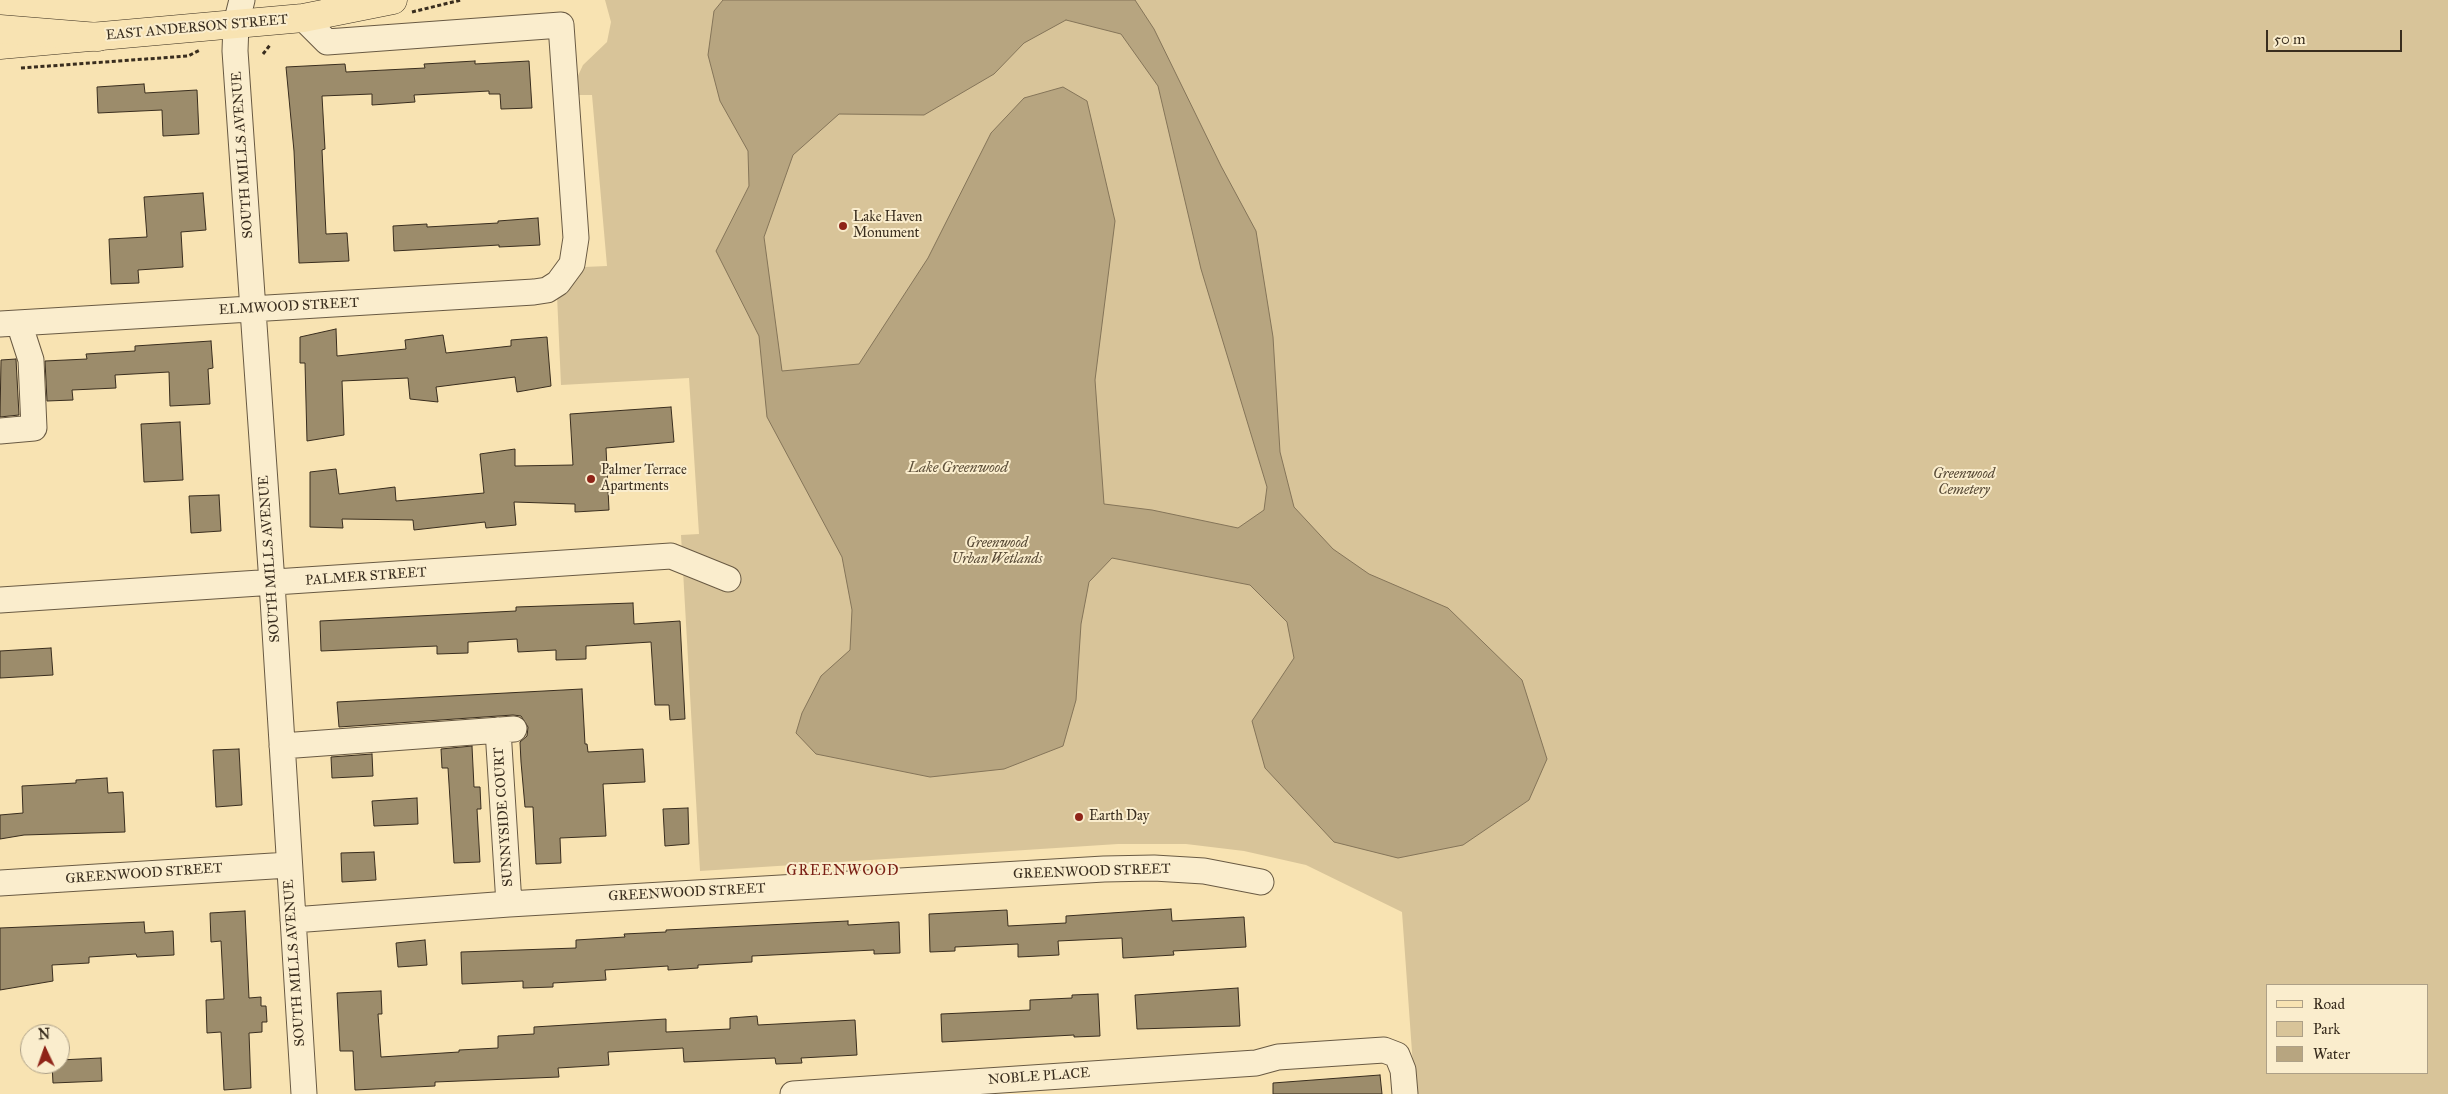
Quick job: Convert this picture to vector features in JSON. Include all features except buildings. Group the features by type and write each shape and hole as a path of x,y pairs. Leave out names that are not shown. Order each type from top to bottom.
{"main road":[{"name":"EAST ANDERSON STREET","path":"0,45 98,37 236,8 303,18 393,0"},
{"path":"0,29 98,37"}],"street":[{"name":"SOUTH MILLS AVENUE","path":"236,8 235,51 254,309 304,1094"},
{"name":"ELMWOOD STREET","path":"10,323 534,292 548,290 558,283 570,270 574,258 576,238 561,25 327,42 303,18"},
{"path":"0,431 34,428 31,360 10,323"},
{"name":"PALMER STREET","path":"0,600 671,556 728,579"},
{"name":"SUNNYSIDE COURT","path":"282,746 506,729 509,904"},
{"name":"GREENWOOD STREET","path":"0,883 289,865"},
{"name":"GREENWOOD STREET","path":"292,920 509,904 1113,869 1204,871 1261,882"},
{"name":"NOBLE PLACE","path":"793,1094 1256,1063 1278,1058 1384,1050 1397,1056 1403,1070 1405,1094"}],"path":[{"path":"16,68 188,56 203,47"}],"green space":[{"name":"Greenwood Cemetery","path":"605,0 2448,0 2448,1094 1415,1094 1402,912 1306,865 1244,851 1186,844 1118,844 700,871 681,535 699,534 689,378 561,385 557,295 569,286 584,267 607,266 592,95 576,95 576,80 583,65 607,42 611,22"}],"water":[{"name":"Lake Greenwood","path":"723,0 1135,0 1154,29 1221,166 1256,231 1273,337 1280,452 1294,507 1333,549 1369,574 1448,608 1522,680 1547,759 1529,800 1463,845 1398,858 1334,842 1265,768 1252,721 1294,658 1287,622 1250,585 1112,558 1089,582 1081,624 1076,700 1063,746 1004,769 930,777 816,754 796,733 802,713 821,676 850,650 852,610 842,557 767,417 759,336 716,251 749,186 748,151 720,101 708,55 714,11","holes":["1066,20 1121,34 1158,86 1201,269 1267,487 1264,510 1238,528 1152,510 1104,504 1095,380 1115,221 1087,101 1063,87 1024,98 991,133 928,258 859,364 782,371 764,237 793,155 839,114 924,115 994,74 1024,43"]}],"place":[{"name":"Lake Haven Monument","path":"843,226"},
{"name":"Palmer Terrace Apartments","path":"591,479"},
{"name":"Earth Day","path":"1079,817"}],"district":[{"name":"GREENWOOD","path":"843,871"}],"park label":[{"name":"Greenwood Urban Wetlands","path":"997,552"}]}
